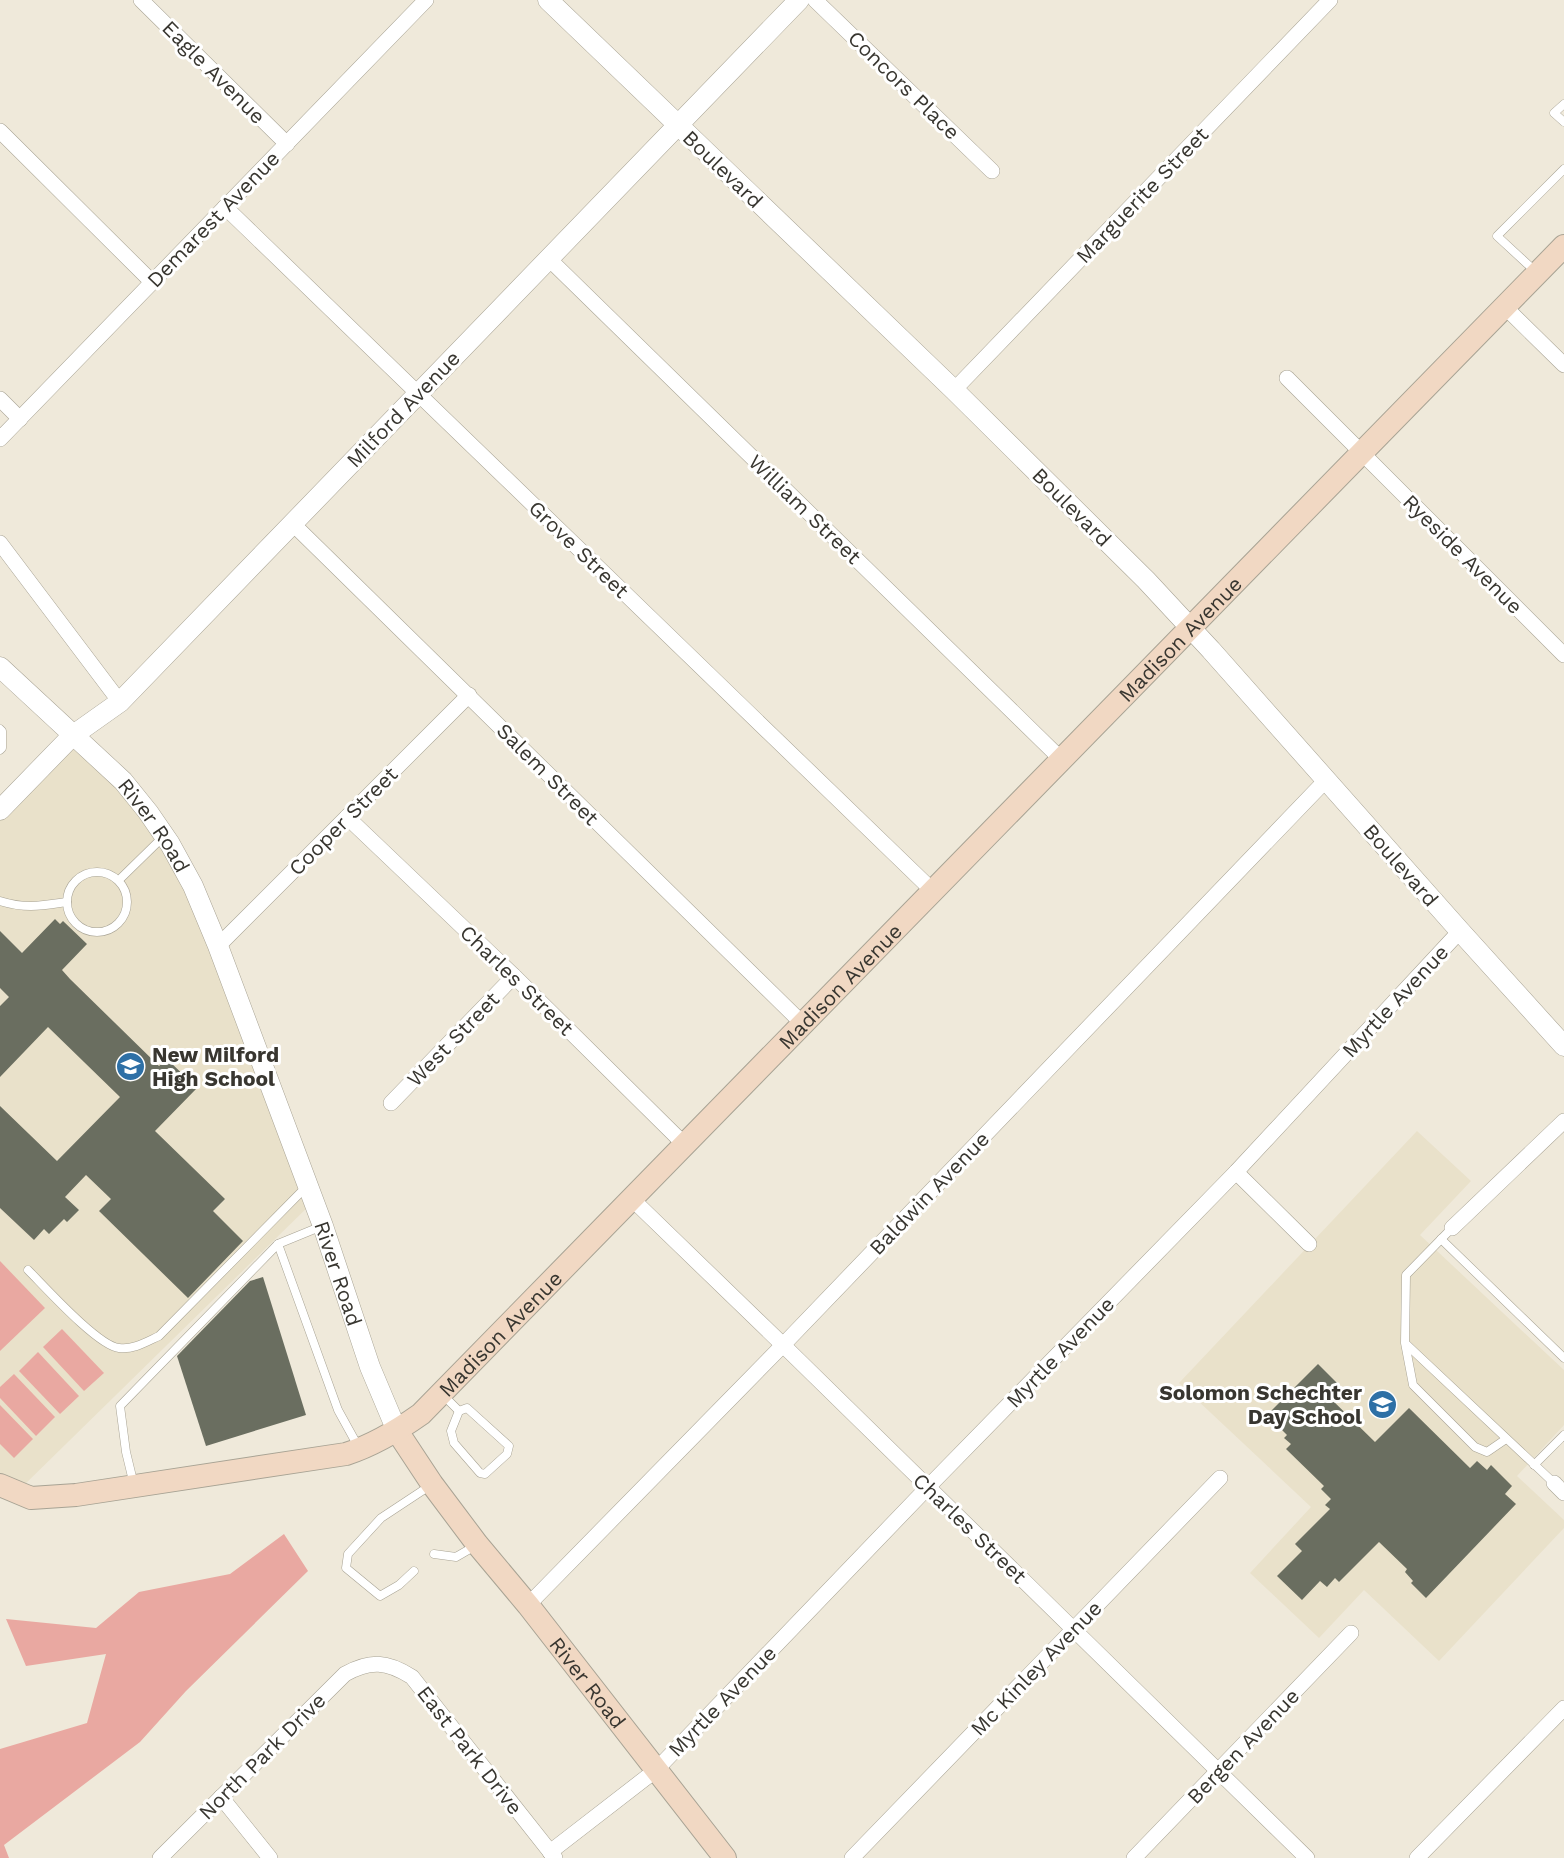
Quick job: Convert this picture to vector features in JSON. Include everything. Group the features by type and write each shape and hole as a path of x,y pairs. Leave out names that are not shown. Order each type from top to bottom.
{"main road":[{"name":"Madison Avenue","path":"0,1485 31,1498 76,1495 346,1454 397,1431 421,1414 1564,246"},
{"name":"River Road","path":"397,1431 432,1484 477,1544 528,1605 724,1858"}],"street":[{"name":"Eagle Avenue","path":"141,0 287,144"},
{"name":"Demarest Avenue","path":"0,439 426,0"},
{"name":"Boulevard","path":"548,0 954,390 1146,580 1564,1046"},
{"name":"Milford Avenue","path":"0,810 72,736 120,702 799,0"},
{"name":"Concors Place","path":"815,0 992,171"},
{"name":"Marguerite Street","path":"954,390 1330,0"},
{"path":"0,131 152,282"},
{"name":"Grove Street","path":"225,207 934,892"},
{"name":"William Street","path":"548,258 1062,760"},
{"path":"1505,307 1564,365"},
{"name":"Ryeside Avenue","path":"1287,378 1564,655"},
{"path":"0,399 20,418"},
{"name":"Salem Street","path":"292,523 804,1025"},
{"path":"0,543 120,702"},
{"name":"River Road","path":"0,667 123,781 164,836 193,886 308,1185 370,1367 397,1431"},
{"name":"Cooper Street","path":"218,946 469,695"},
{"name":"Baldwin Avenue","path":"528,1605 783,1345 1327,780"},
{"name":"Charles Street","path":"347,817 514,976 685,1145"},
{"name":"Myrtle Avenue","path":"553,1855 656,1770 928,1487 1236,1173 1460,931"},
{"name":"West Street","path":"391,1103 514,976"},
{"path":"1446,1234 1564,1121"},
{"path":"1236,1173 1309,1244"},
{"name":"Charles Street","path":"632,1199 1307,1858"},
{"name":"Mc Kinley Avenue","path":"852,1858 1220,1478"},
{"name":"Bergen Avenue","path":"1134,1858 1351,1633"},
{"name":"North Park Drive","path":"160,1858 345,1674 358,1667 371,1664"},
{"name":"East Park Drive","path":"371,1664 400,1669 412,1677 553,1855"},
{"path":"1417,1858 1564,1708"},
{"path":"221,1797 270,1858"}],"lane":[{"path":"1564,104 1554,113 1564,122"},
{"path":"1537,273 1497,236 1564,169"},
{"path":"0,729 2,748 0,750"},
{"path":"119,880 164,836"},
{"path":"102,872 119,880 125,889 126,910 122,919 114,927 94,932 75,923 70,915 67,902 70,888 75,880 83,874 102,872"},
{"path":"0,901 19,907 67,902"},
{"path":"27,1270 101,1340 117,1348 134,1347 159,1336 308,1185"},
{"path":"134,1486 126,1452 120,1406 278,1244 323,1226"},
{"path":"1506,1438 1487,1452 1475,1447 1413,1385 1405,1343 1406,1275 1446,1234 1564,1358"},
{"path":"278,1244 338,1410 359,1450"},
{"path":"1405,1343 1559,1488"},
{"path":"442,1394 459,1411"},
{"path":"467,1408 474,1412 509,1446 507,1454 489,1473 480,1473 454,1443 451,1431 459,1411 467,1408"},
{"path":"1534,1465 1564,1435"},
{"path":"414,1571 399,1585 380,1596 346,1568 348,1554 381,1518 432,1484"},
{"path":"435,1554 456,1557 477,1544"}],"shaded area":[{"name":"New Milford High School","path":"72,736 170,844 314,1201 17,1492 0,1485 0,810"},
{"name":"Solomon Schechter Day School","path":"1417,1131 1471,1181 1420,1235 1564,1370 1564,1425 1517,1476 1564,1520 1564,1528 1439,1661 1364,1590 1319,1638 1250,1573 1311,1507 1179,1383"},
{"path":"0,1261 45,1308 0,1351"},
{"path":"62,1329 104,1373 84,1391 43,1347"},
{"path":"38,1352 79,1396 60,1414 19,1371"},
{"path":"14,1374 55,1417 36,1436 0,1398 0,1387"},
{"path":"0,1405 33,1439 14,1458 0,1444"},
{"path":"284,1534 308,1571 186,1691 140,1742 4,1845 9,1858 0,1858 0,1749 87,1723 106,1654 26,1666 6,1619 96,1628 139,1592 230,1574"}],"building":[{"path":"55,919 60,924 63,921 87,944 62,970 159,1066 167,1059 197,1088 155,1131 225,1199 213,1211 243,1241 188,1298 99,1211 111,1199 86,1175 65,1197 79,1210 67,1222 64,1219 49,1234 44,1229 34,1240 0,1208 0,1106 57,1161 120,1097 48,1027 0,1077 0,1006 9,997 0,988 0,931 22,953"},
{"path":"263,1277 306,1415 206,1446 177,1356 250,1281"},
{"path":"1318,1364 1339,1385 1328,1396 1375,1442 1409,1408 1470,1468 1477,1461 1487,1470 1491,1465 1512,1486 1505,1494 1516,1504 1426,1598 1411,1583 1413,1581 1405,1572 1407,1569 1379,1542 1339,1582 1335,1578 1327,1587 1320,1581 1302,1600 1277,1576 1302,1551 1295,1544 1330,1509 1325,1505 1331,1499 1321,1489 1324,1486 1286,1449 1291,1444 1284,1438 1287,1435 1267,1415"}],"place":[{"name":"New Milford High School","path":"131,1066"},
{"name":"Solomon Schechter Day School","path":"1383,1404"}]}
